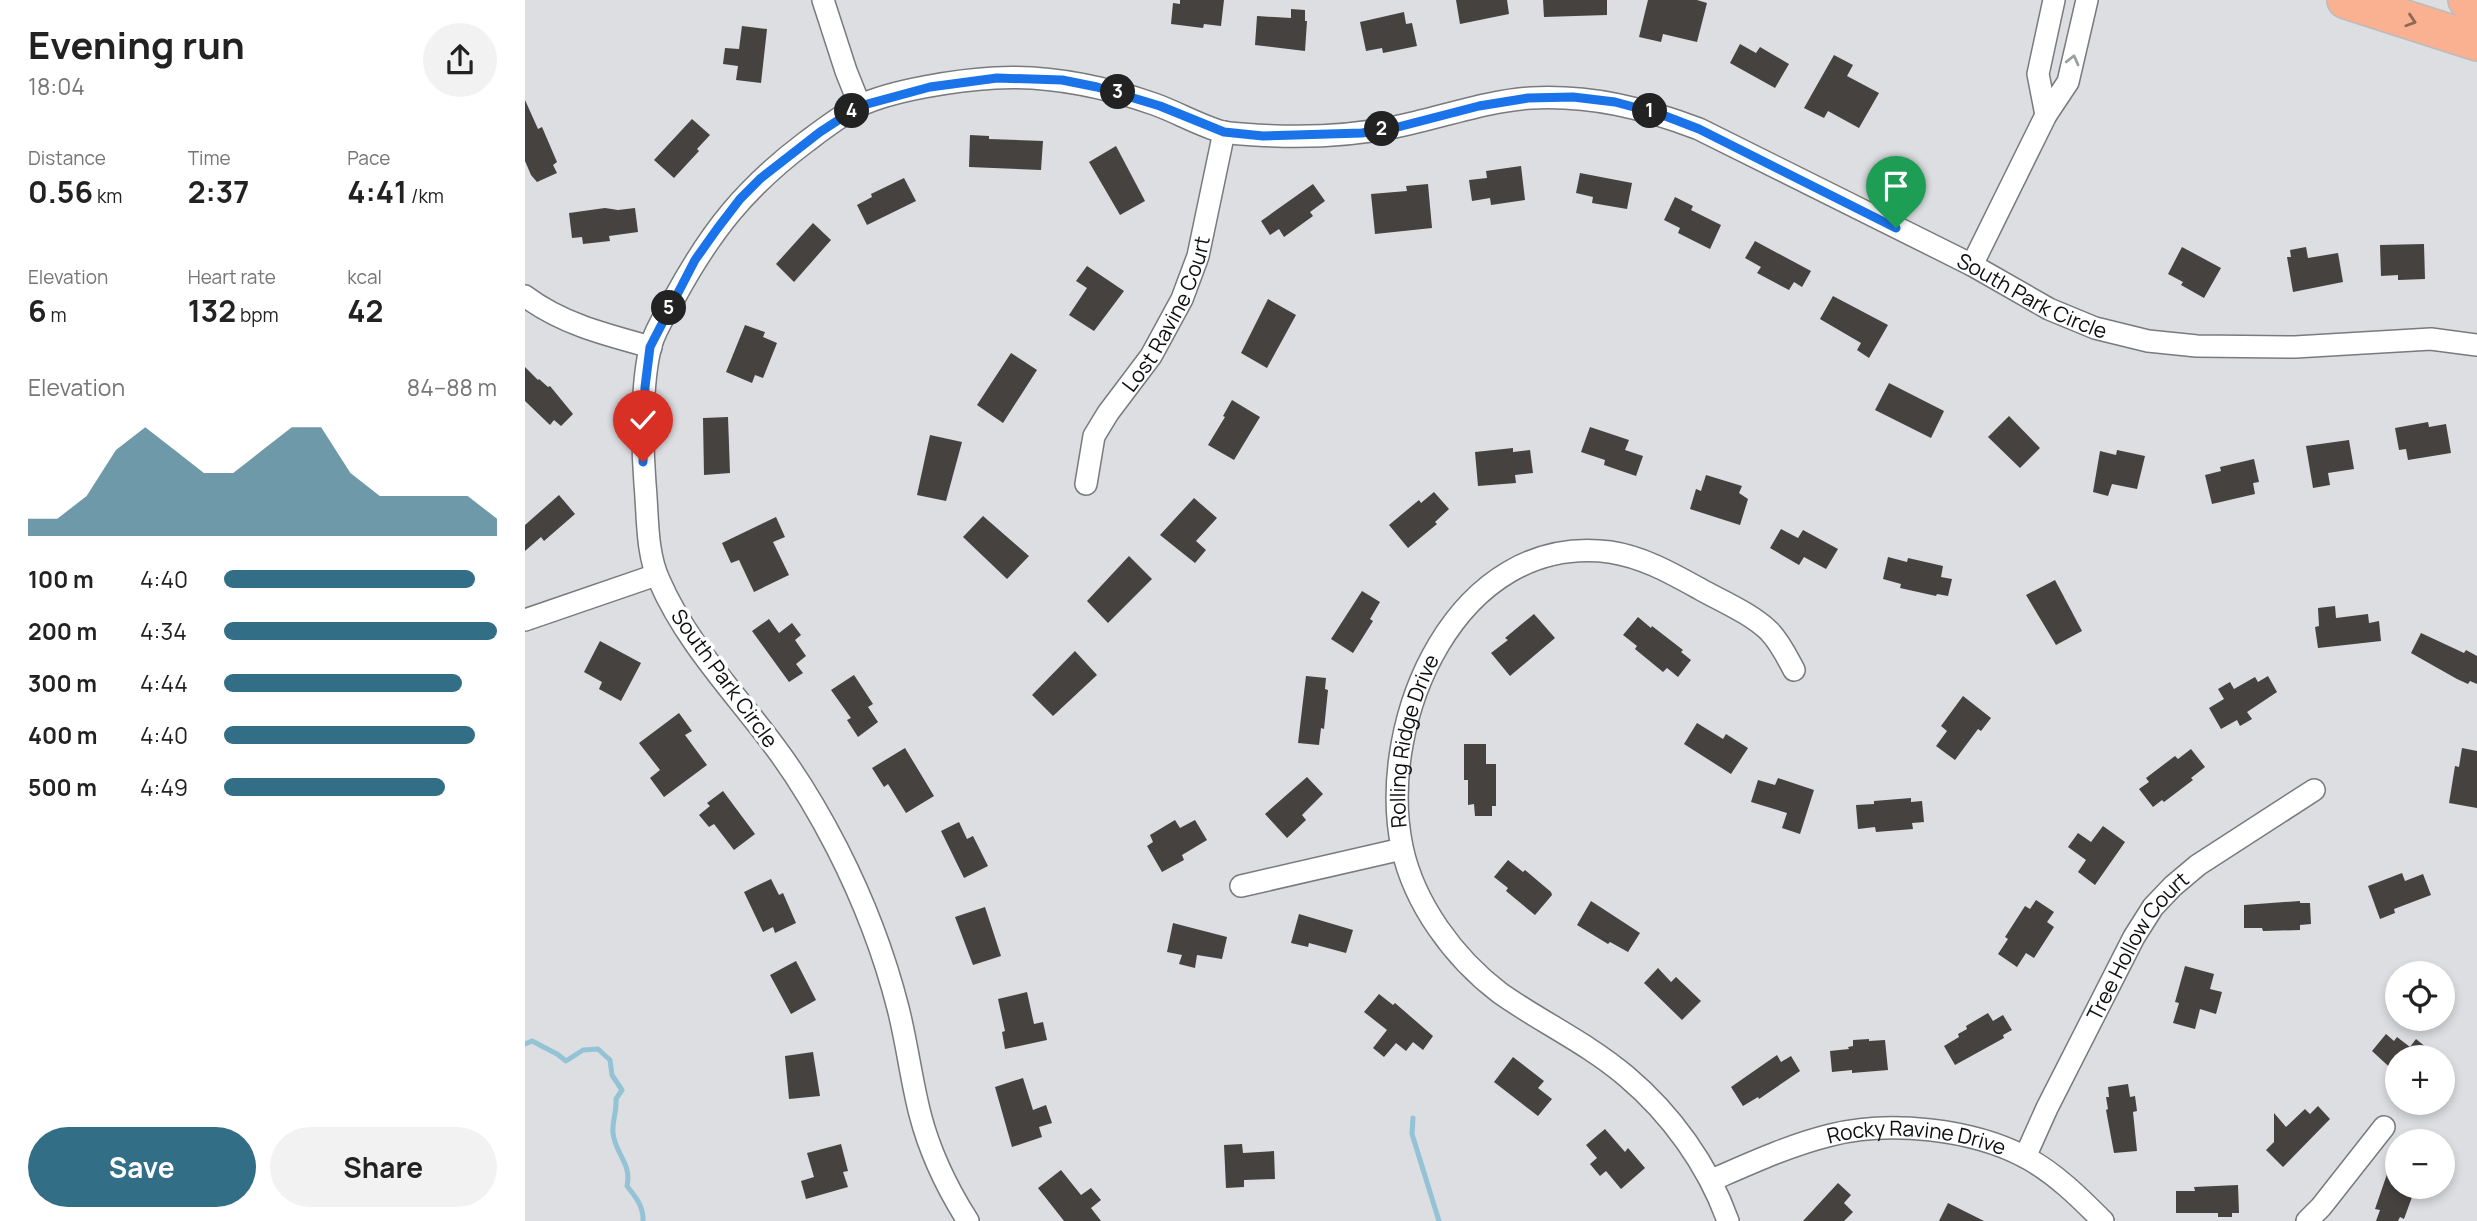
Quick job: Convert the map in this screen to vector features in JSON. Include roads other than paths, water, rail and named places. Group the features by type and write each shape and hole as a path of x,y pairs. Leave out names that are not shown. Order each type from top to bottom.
{"highway":[{"path":"2346,0 2477,42"},
{"path":"2467,0 2477,4"}],"street":[{"path":"824,0 860,106"},
{"path":"2046,115 2038,75 2054,0"},
{"path":"1972,265 2046,115 2068,82 2087,0"},
{"name":"South Park Circle","path":"968,1221 943,1179 932,1152 920,1115 888,972 866,910 840,853 798,779 706,660 676,612 656,575 650,535 643,462 645,387 650,347 695,260 740,199 786,157 860,106 962,81 1029,78 1062,80 1126,95 1224,132 1263,136 1362,133 1398,127 1479,106 1528,98 1573,97 1615,102 1660,114 1699,129 1972,265 2049,310 2095,328 2147,341 2197,346 2246,348 2431,340 2477,345"},
{"name":"Lost Ravine Court","path":"1086,484 1094,436 1151,356 1182,299 1198,256 1224,132"},
{"path":"525,296 572,323 650,347"},
{"name":"Rolling Ridge Drive","path":"1727,1221 1712,1180 1670,1122 1626,1076 1590,1049 1502,994 1466,962 1445,938 1427,911 1402,849 1397,815 1396,772 1402,734 1413,697 1433,654 1461,613 1504,575 1522,565 1556,554 1591,551 1623,554 1663,568 1756,620 1778,642 1794,670"},
{"path":"525,620 656,575"},
{"name":"Tree Hollow Court","path":"2025,1157 2046,1108 2127,950 2153,907 2198,865 2313,790"},
{"path":"1241,886 1402,849"},
{"path":"2307,1221 2384,1127"},
{"name":"Rocky Ravine Drive","path":"1712,1180 1787,1148 1833,1134 1888,1128 1944,1133 1993,1144 2025,1157 2052,1174 2103,1221"}],"waterway":[{"path":"525,1044 532,1041 566,1061 583,1050 598,1049 610,1060 612,1075 622,1090 616,1099 614,1140 627,1171 627,1186 640,1206 643,1221"},
{"path":"1413,1118 1412,1134 1439,1221"}]}
